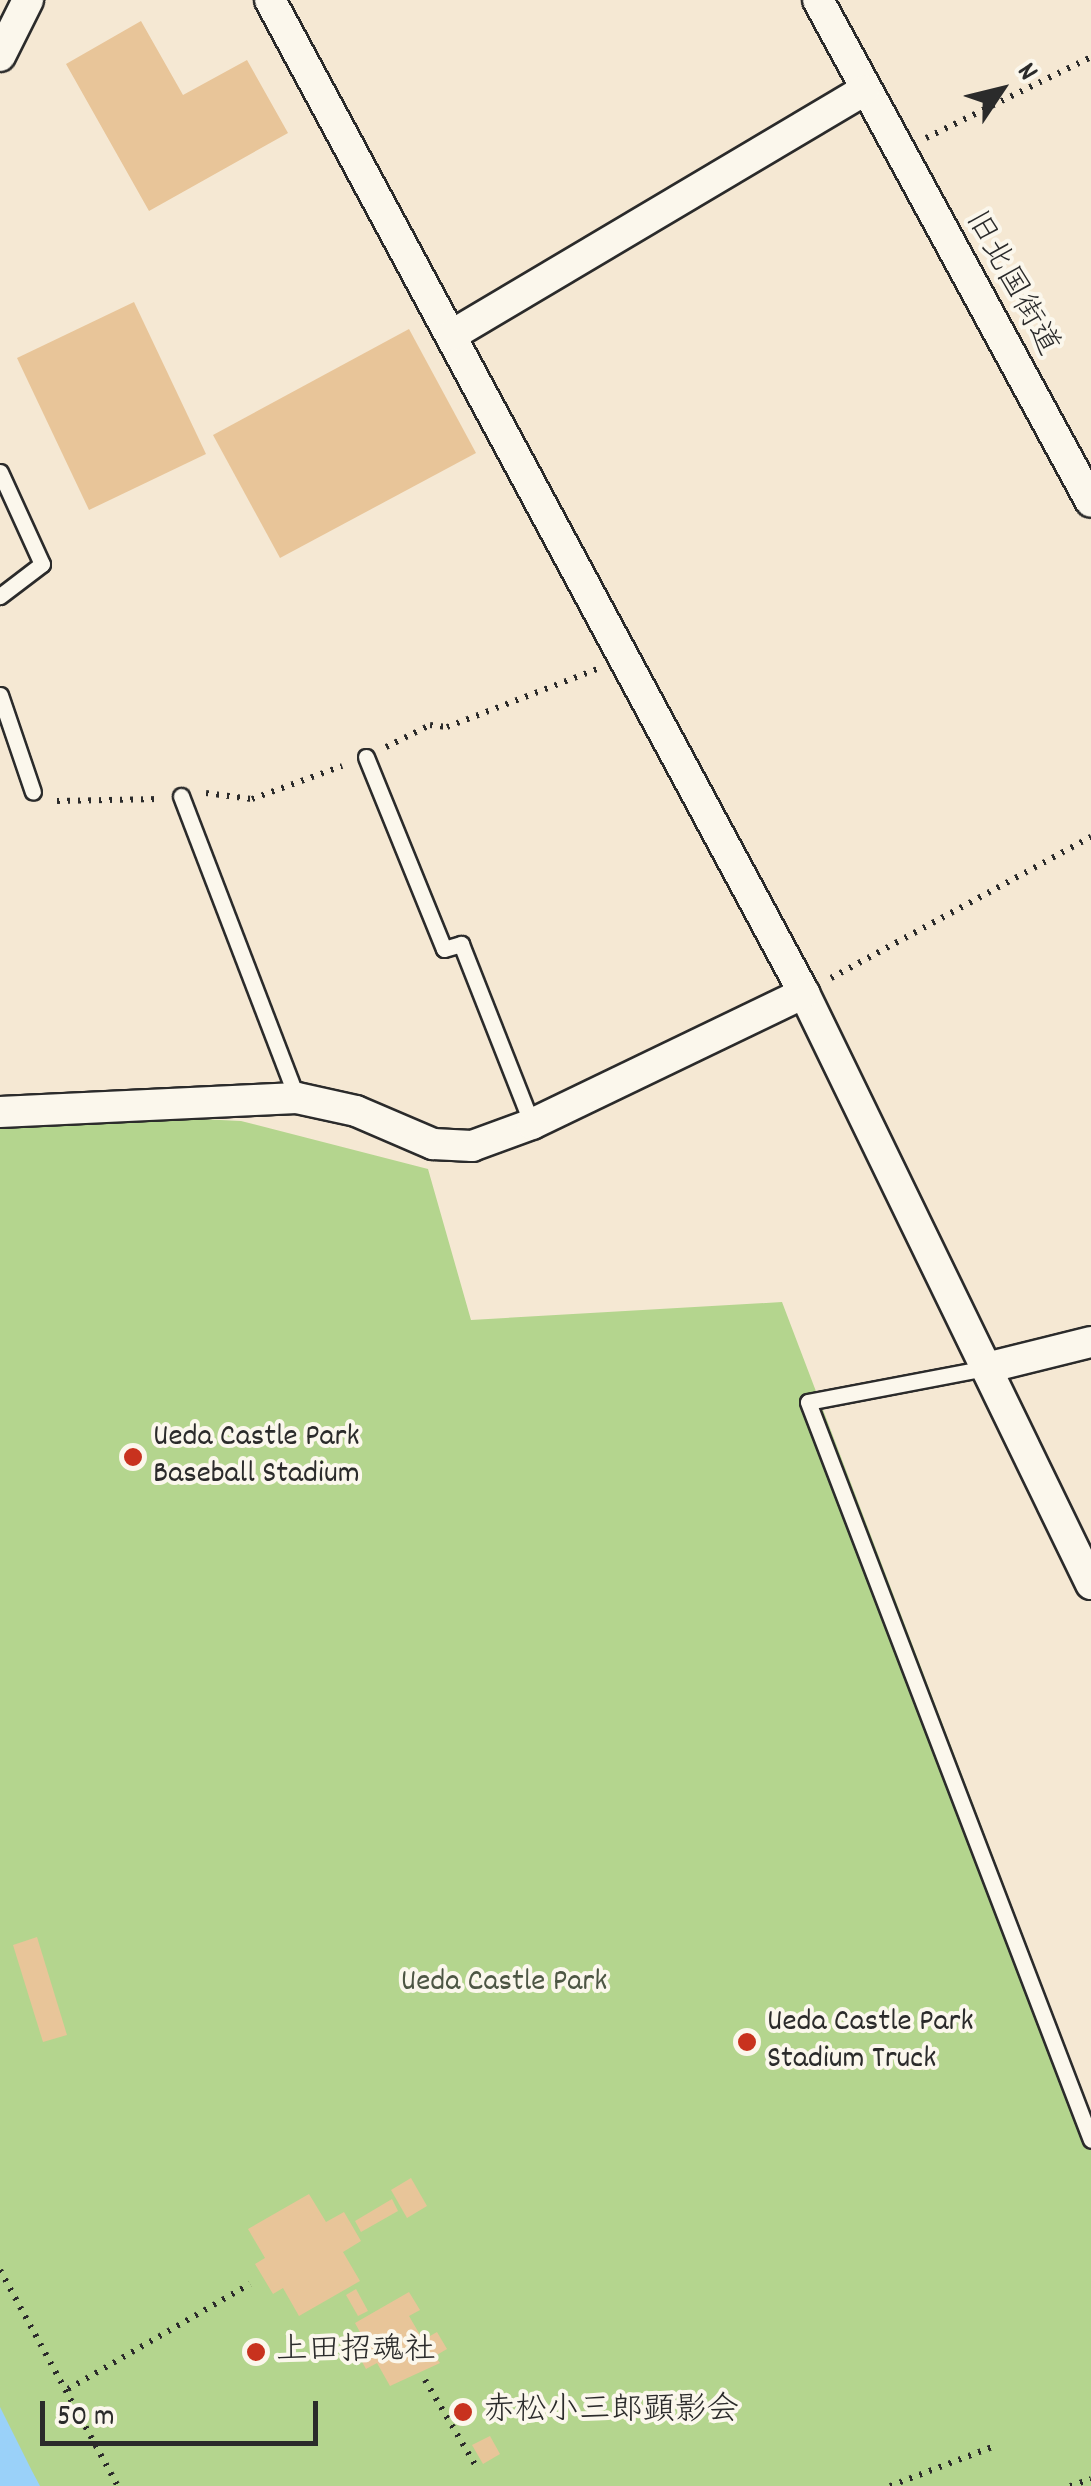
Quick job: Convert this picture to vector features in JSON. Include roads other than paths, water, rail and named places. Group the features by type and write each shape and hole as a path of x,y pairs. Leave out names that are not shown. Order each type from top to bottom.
{"street":[{"path":"0,56 28,0"},
{"path":"270,0 804,993 1091,1584"},
{"path":"452,336 864,90 818,0"},
{"name":"旧北国街道","path":"864,90 1091,502"},
{"path":"0,1112 297,1098 356,1112 433,1144 472,1146 532,1124 804,993"},
{"path":"986,1368 1091,1342"}],"lane":[{"path":"0,472 42,564 0,596"},
{"path":"0,695 34,792"},
{"path":"366,757 444,948 461,944 532,1124"},
{"path":"181,796 297,1098"},
{"path":"986,1368 808,1402 1091,2140"}],"water":[{"path":"0,2407 32,2471 40,2486 0,2486"}],"place":[{"name":"Ueda Castle Park Baseball Stadium","path":"133,1457"},
{"name":"Ueda Castle Park Stadium Truck","path":"747,2042"},
{"name":"上田招魂社","path":"256,2352"},
{"name":"赤松小三郎顕影会","path":"463,2412"}],"park label":[{"name":"Ueda Castle Park","path":"504,1983"}]}
